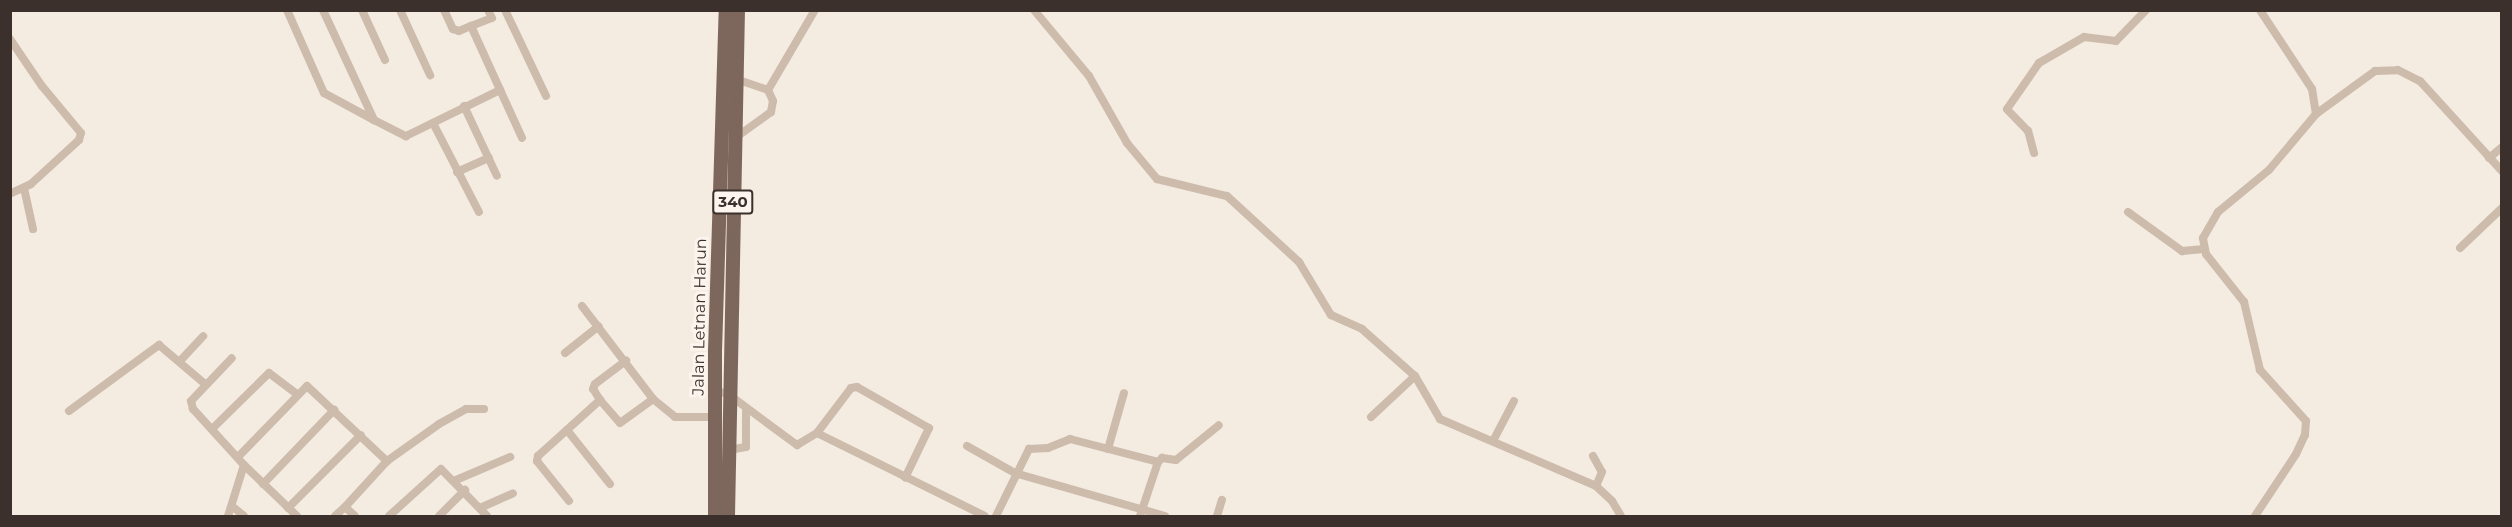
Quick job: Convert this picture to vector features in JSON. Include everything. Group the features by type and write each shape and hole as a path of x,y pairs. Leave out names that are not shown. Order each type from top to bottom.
{"main road":[{"name":"Jalan Letnan Harun","path":"726,10 730,146"},
{"name":"Jalan Letnan Harun","path":"728,516 729,450 722,393 730,146 736,79 738,10"},
{"name":"Jalan Letnan Harun","path":"715,516 715,417 722,393"}],"street":[{"path":"287,10 327,96 403,136 500,90"},
{"path":"323,10 374,120"},
{"path":"362,10 386,60"},
{"path":"400,10 430,75"},
{"path":"444,10 453,29 459,31 471,27 490,14 507,11 546,96"},
{"path":"768,90 815,10"},
{"path":"1034,10 1089,76 1127,143 1157,179 1227,196 1295,258 1331,315 1362,329 1415,376 1440,418 1596,486 1612,501 1621,516"},
{"path":"2034,153 2028,131 2007,109 2039,63 2084,37 2116,41 2146,10"},
{"path":"2260,10 2312,89 2316,114"},
{"path":"471,27 522,138"},
{"path":"10,39 42,86 81,133 79,140 24,188 10,194"},
{"path":"2255,516 2296,453 2305,435 2306,421 2260,370 2244,302 2204,249 2203,238 2218,212 2269,170 2316,114 2375,71 2398,70 2420,81 2502,171"},
{"path":"730,146 771,112 773,101 768,90 736,79"},
{"path":"464,106 497,176"},
{"path":"433,123 479,212"},
{"path":"2489,158 2502,147"},
{"path":"457,172 489,158"},
{"path":"24,188 33,230"},
{"path":"2460,248 2502,208"},
{"path":"2128,212 2182,251 2204,249"},
{"path":"582,306 654,399 675,417 715,417"},
{"path":"565,353 599,326"},
{"path":"180,361 203,336"},
{"path":"69,411 159,345 205,384"},
{"path":"232,358 192,398 191,405 244,465 297,516"},
{"path":"626,361 593,387 600,400 622,423 654,399"},
{"path":"212,429 269,373 296,393"},
{"path":"1371,417 1415,376"},
{"path":"238,457 296,393 307,386 387,461"},
{"path":"722,393 797,445 817,433 851,388 857,387 929,428 905,478"},
{"path":"1108,448 1124,393"},
{"path":"569,501 537,459 600,400"},
{"path":"1493,441 1514,401"},
{"path":"335,516 387,461 453,415 466,409 484,409"},
{"path":"729,450 746,447 746,409"},
{"path":"263,483 334,410"},
{"path":"1141,513 1158,462 1162,458 1179,458 1219,425"},
{"path":"567,430 610,484"},
{"path":"817,433 985,516"},
{"path":"288,508 361,435"},
{"path":"996,516 1025,451 1048,448 1063,438 1158,462"},
{"path":"967,446 1015,473 1141,513 1165,516"},
{"path":"1593,456 1602,472 1596,486"},
{"path":"456,480 510,457"},
{"path":"228,516 233,507 244,465"},
{"path":"389,516 438,469 456,480 487,516"},
{"path":"438,516 465,490"},
{"path":"480,508 513,493"},
{"path":"1217,516 1222,500"},
{"path":"233,507 244,516"},
{"path":"345,507 355,516"}]}
